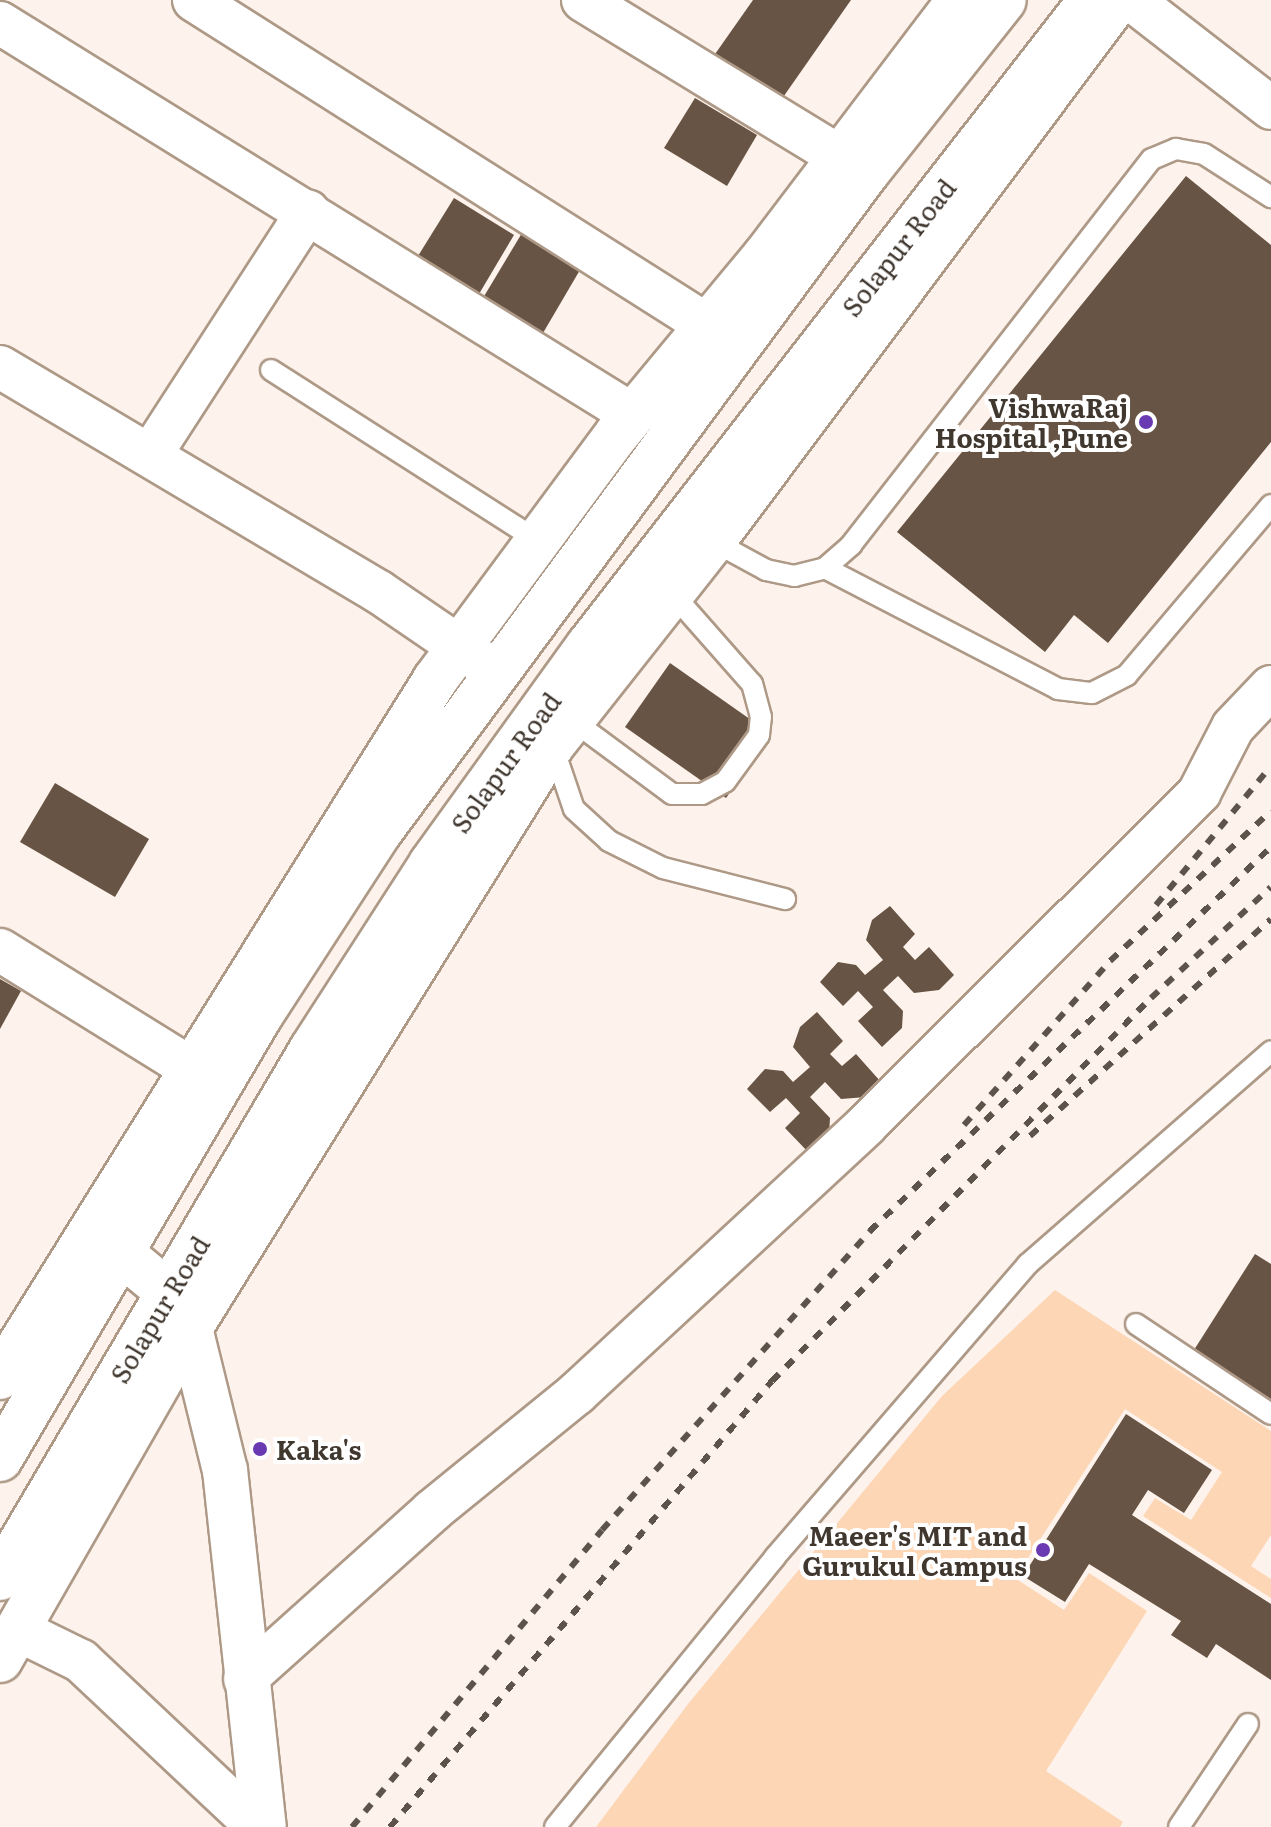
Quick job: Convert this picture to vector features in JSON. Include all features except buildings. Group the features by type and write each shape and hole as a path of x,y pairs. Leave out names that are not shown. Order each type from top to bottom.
{"main road":[{"path":"0,1377 110,1236 460,647 633,415 840,157 959,0"},
{"path":"206,1078 497,672 868,171 1004,0"},
{"name":"Solapur Road","path":"0,1578 111,1389 179,1310 312,1049 431,864 553,722 697,533 1089,3"},
{"path":"110,1236 179,1310 225,1470 261,1827"},
{"path":"0,1459 64,1349 110,1236"},
{"path":"9,1645 179,1310"}],"street":[{"path":"194,0 707,325"},
{"path":"583,0 840,157"},
{"path":"1132,0 1271,108"},
{"path":"0,23 633,415"},
{"path":"151,454 308,211"},
{"path":"0,367 151,454 497,672"},
{"path":"245,1679 432,1511 577,1393 865,1126 1199,793 1233,727 1271,687"},
{"path":"0,950 206,1078"},
{"path":"9,1645 81,1661 261,1827"}],"lane":[{"path":"697,533 766,570 794,576 825,568 851,545 1152,159 1176,149 1204,154 1271,197"},
{"path":"271,370 538,541"},
{"path":"825,568 1058,689 1092,693 1127,675 1147,655 1271,505"},
{"path":"553,722 672,794 702,794 725,782 759,735 761,717 752,684 658,583"},
{"path":"553,722 574,809 609,841 663,868 785,899"},
{"path":"555,1827 775,1557 1028,1264 1271,1051"},
{"path":"1136,1324 1271,1414"},
{"path":"1179,1827 1248,1724"}],"shaded area":[{"name":"Maeer's MIT and Gurukul Campus","path":"1055,1290 1271,1431 1271,1535 1251,1566 1271,1579 1271,1598 1143,1516 1155,1498 1191,1520 1222,1472 1125,1409 1015,1578 1064,1610 1089,1573 1147,1611 1046,1771 1123,1822 1120,1827 596,1827 688,1704 942,1396"}],"railway":[{"path":"1156,905 1271,766"},
{"path":"964,1125 1110,961 1271,811"},
{"path":"352,1827 602,1530 870,1231 1271,847"},
{"path":"390,1827 772,1381 1151,998 1271,887"},
{"path":"1030,1136 1271,919"}],"place":[{"name":"VishwaRaj Hospital ,Pune","path":"1146,422"},
{"name":"Kaka's","path":"260,1449"},
{"name":"Maeer's MIT and Gurukul Campus","path":"1043,1550"}]}
